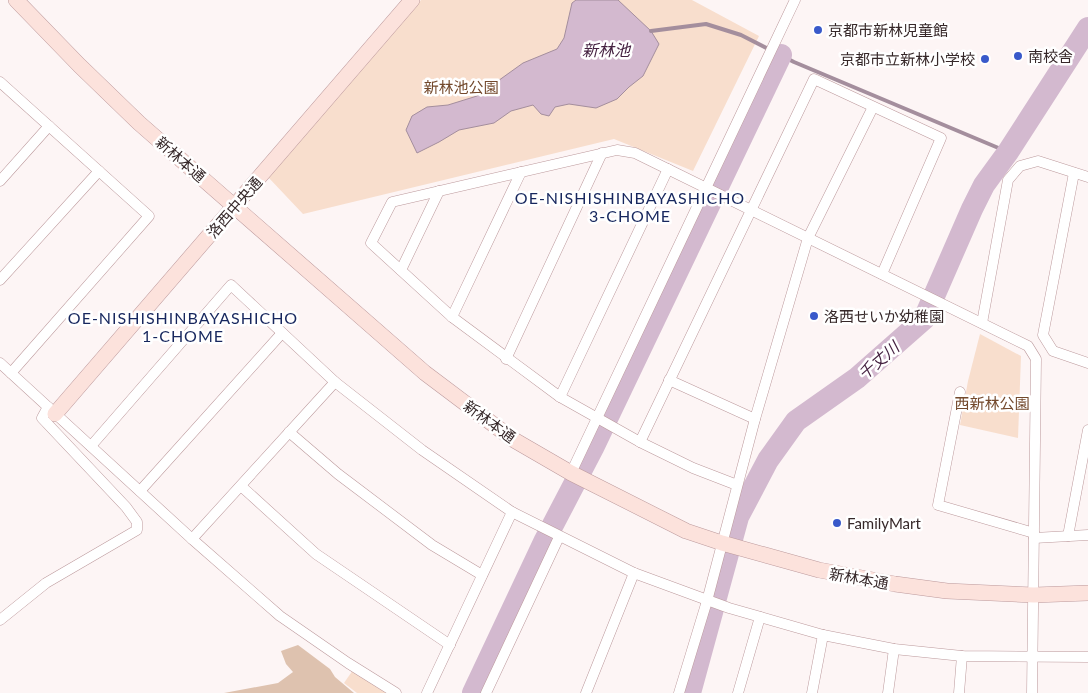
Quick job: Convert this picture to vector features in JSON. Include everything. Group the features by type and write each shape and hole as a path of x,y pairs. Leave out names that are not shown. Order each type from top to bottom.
{"street":[{"name":"新林本通","path":"16,0 79,65 140,123 425,373 514,440 571,473 686,531 819,570 895,584 947,591 1034,595 1088,593"},
{"name":"洛西中央通","path":"52,410 235,206 412,0"},
{"path":"571,473 795,0"},
{"path":"640,442 814,79 941,138 882,274"},
{"path":"0,82 149,216 11,373"},
{"path":"679,693 707,601 755,419 808,238 873,107"},
{"path":"0,181 49,126"},
{"path":"737,485 694,468 640,442 560,397 452,317 371,243 392,202 602,153 617,150 635,153 1028,346 1036,358 1032,693"},
{"path":"506,358 602,153"},
{"path":"982,323 1008,180 1020,166 1038,161 1088,177"},
{"path":"560,397 668,170"},
{"path":"0,280 99,171"},
{"path":"452,317 521,172"},
{"path":"1074,173 1043,335 1053,351 1088,363"},
{"path":"401,270 439,191"},
{"path":"90,446 231,285 335,382 422,450 512,512 634,573 729,608 823,635 894,649 962,656 1088,657"},
{"path":"140,491 282,333"},
{"path":"0,363 192,539 280,616 355,668 396,693"},
{"path":"669,380 755,419"},
{"path":"192,539 335,382"},
{"path":"960,392 938,505 1034,535 1088,535"},
{"path":"0,620 46,583 137,530 137,522 126,507 42,418 52,410"},
{"path":"1068,536 1088,430"},
{"path":"289,432 338,474 432,545 482,575"},
{"path":"241,486 316,554 450,644"},
{"path":"427,693 512,512"},
{"path":"486,693 559,537"},
{"path":"586,693 634,573"},
{"path":"738,693 760,617"},
{"path":"812,693 823,635"},
{"path":"888,693 894,649"},
{"path":"959,693 962,656"}],"green space":[{"name":"新林池公園","path":"421,0 692,0 759,36 693,171 614,139 303,214 268,177"},
{"name":"西新林公園","path":"980,334 1021,356 1018,438 960,425 968,381"},
{"path":"353,670 391,693 357,693 344,683"}],"shaded area":[{"path":"298,645 330,669 335,677 354,693 224,693 278,683 293,672 286,664 281,651"}],"water":[{"name":"新林池","path":"576,0 618,0 651,31 659,44 643,76 617,99 596,108 569,104 555,107 549,116 541,114 533,105 511,111 494,123 459,130 417,153 406,130 412,116 427,107 448,105 477,96 523,63 557,49 564,38 572,3"}],"waterway":[{"path":"651,31 706,24 741,35 794,62 1008,152"},
{"name":"千丈川","path":"690,693 738,517 768,460 796,421 857,378 924,319 984,185 1008,152 1088,28"},
{"path":"473,693 545,540 593,448 781,55"}],"place":[{"name":"京都市新林児童館","path":"818,30"},
{"name":"南校舎","path":"1018,56"},
{"name":"京都市立新林小学校","path":"985,59"},
{"name":"洛西せいか幼稚園","path":"814,316"},
{"name":"FamilyMart","path":"837,523"}],"district":[{"name":"OE-NISHISHINBAYASHICHO 3-CHOME","path":"630,206"},
{"name":"OE-NISHISHINBAYASHICHO 1-CHOME","path":"183,326"}]}
